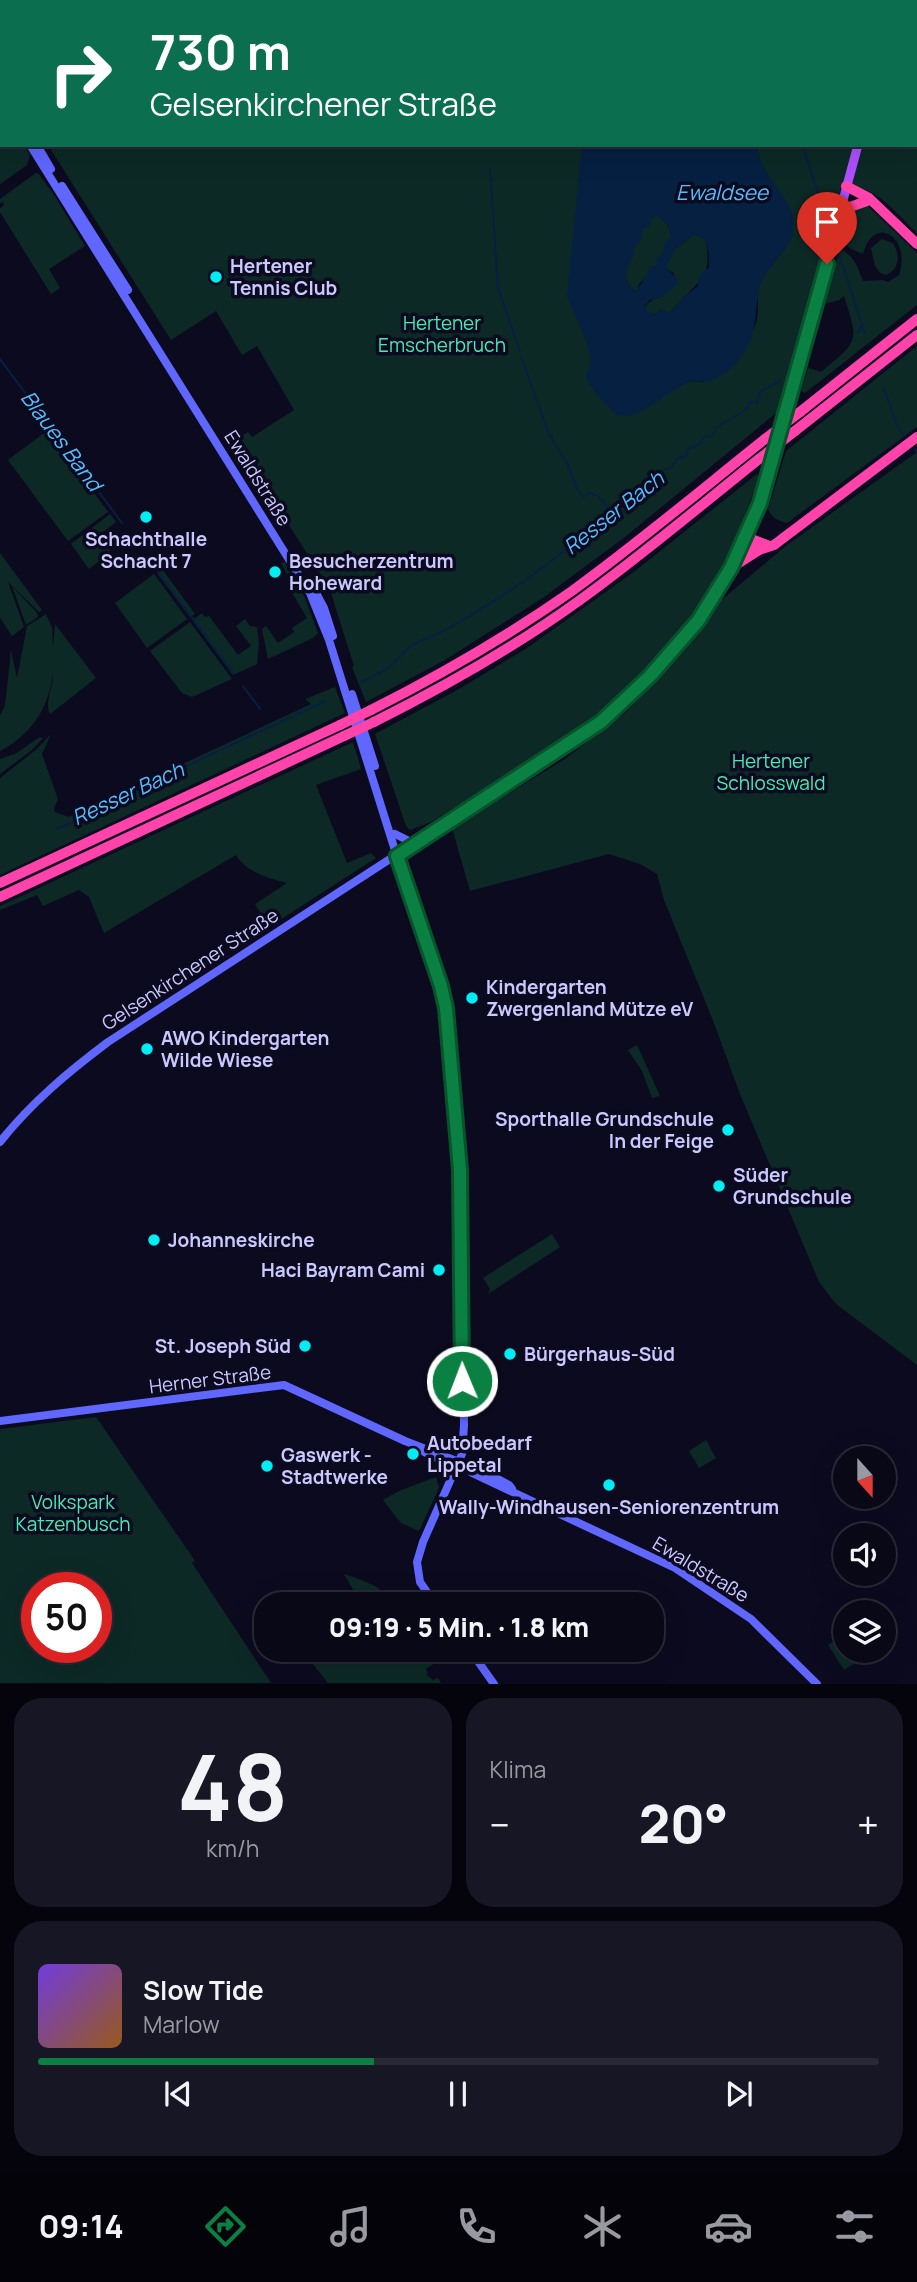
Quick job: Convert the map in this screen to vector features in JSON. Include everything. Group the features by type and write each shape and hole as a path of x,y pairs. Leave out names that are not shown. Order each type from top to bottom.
{"highway":[{"path":"846,189 883,212"},
{"path":"846,189 869,198 917,244"},
{"path":"839,219 850,207 867,201"},
{"path":"0,883 340,725 454,666 544,610 611,562 917,317"},
{"path":"0,897 374,722 460,677 541,627 618,572 917,337"},
{"path":"731,568 777,542 917,437"},
{"path":"744,540 762,545 777,542"},
{"path":"744,540 759,550"}],"main road":[{"name":"Ewaldstraße","path":"31,147 310,593 332,650 441,986 446,1008 461,1201 464,1426 462,1454 457,1465 509,1485 512,1489 687,1575 751,1619 817,1684"},
{"name":"Ewaldstraße","path":"38,147 324,608 398,843 397,856"},
{"name":"Gelsenkirchener Straße","path":"0,1142 60,1079 108,1042 574,741 634,693 679,645 709,605 731,568 760,503 857,147"},
{"path":"395,834 415,844"},
{"name":"Herner Straße","path":"0,1421 284,1385 457,1465"},
{"path":"427,1592 420,1582 417,1562 457,1465"},
{"path":"478,1662 494,1684"}],"green space":[{"path":"0,147 25,147 30,155 27,165 0,184"},
{"name":"Hertener Emscherbruch","path":"49,147 582,147 581,158 633,414 683,384 692,381 704,382 755,326 760,283 787,244 793,227 789,207 762,166 757,147 917,147 917,233 875,195 854,186 842,185 781,409 625,537 544,597 445,660 366,702 352,667 354,666 330,590 235,440 248,432 252,437 294,410 257,346 242,355 216,311 171,340"},
{"path":"36,173 54,195 85,246 49,269 60,288 51,294 0,212 4,205 3,202 0,203 0,199"},
{"path":"868,206 917,253 917,305 805,393 801,391 808,368 821,372 843,353 852,340 852,323 844,296 825,304 819,328 817,327 840,249 852,258 863,281 888,282 899,275 902,261 900,249 889,234 874,235 863,254 842,241 853,210"},
{"path":"656,214 667,224 672,237 657,264 639,284 638,290 634,290 629,286 626,277 633,249 643,227"},
{"path":"695,234 705,240 708,253 700,281 670,313 655,314 646,311 648,303 674,286 674,273 668,270 666,265 675,249"},
{"path":"882,239 893,243 898,257 894,269 886,275 880,273 875,266 871,248"},
{"path":"917,346 917,427 787,523 773,517 768,509 786,451"},
{"path":"48,430 108,512 68,541 8,460"},
{"name":"Hertener Schlosswald","path":"917,452 917,1365 836,1304 819,1282 740,1094 664,900 657,874 640,864 609,854 470,891 452,828 565,759 627,711 689,642 712,608 787,545"},
{"path":"757,474 760,477 718,577 700,608 674,643 645,675 578,730 542,754 431,822 410,830 406,826 375,734 459,689 527,648 635,571"},
{"path":"110,514 116,522 99,535 111,552 89,569 71,544"},
{"path":"0,553 42,610 39,612 8,582 24,627 12,636 0,618"},
{"path":"285,562 305,598 318,633 313,638 268,659 262,629 266,626 278,643 294,632 292,628 307,618 291,591 295,589 281,563"},
{"path":"162,569 195,614 190,617 157,573"},
{"path":"154,574 187,619 147,648 115,603"},
{"path":"12,586 37,613 38,617 26,625"},
{"path":"202,613 205,617 209,616 238,655 251,646 236,626 245,619 250,626 257,627 257,664 233,675 192,620"},
{"path":"46,614 52,628 53,647 55,624 96,678 50,714 48,704 53,673 47,698 37,719 21,737 0,751 0,715 5,706 11,650 17,678 27,626"},
{"path":"190,622 232,679 192,697 182,693 150,651"},
{"path":"335,687 345,713 0,875 0,778 37,749 51,734 42,754 58,799 55,812 69,817 311,704 305,699"},
{"path":"40,737 43,738 32,750 0,774 0,759 15,754"},
{"path":"353,742 361,769 316,785 347,863 371,853 376,858 269,927 255,904 287,883 252,870 236,855 104,933 89,897 79,890 43,906 37,895 0,910 0,906"},
{"path":"637,1045 660,1096 652,1098 642,1071 628,1050"},
{"path":"552,1234 560,1247 488,1294 490,1289 483,1278"},
{"name":"Volkspark Katzenbusch","path":"96,1417 195,1561 192,1563 254,1657 254,1662 257,1662 271,1683 0,1683 0,1429"},
{"path":"706,1440 716,1458 699,1468 689,1451"},
{"path":"436,1477 439,1488 419,1531 401,1523 383,1500"},
{"path":"344,1574 383,1592 354,1592"},
{"path":"311,1662 436,1662 426,1669 426,1674 433,1680 438,1678 441,1683 328,1683"},
{"path":"840,1663 855,1663 844,1670"}],"water":[{"name":"Ewaldsee","path":"582,147 757,147 765,170 786,201 794,223 789,243 762,279 752,337 741,358 728,371 712,380 686,383 644,410 620,416 590,385 586,376 591,362 587,343 567,296","holes":["657,215 667,224 672,237 665,242 661,257 657,257 657,264 650,268 638,289 634,290 629,286 626,277 635,252 633,249 642,237 643,228 650,226","695,234 705,240 709,267 699,278 698,286 682,298 670,313 661,309 655,314 646,310 645,306 650,300 662,298 677,286 678,279 668,270 667,265 675,249"]}],"waterway":[{"path":"803,147 828,222"},
{"path":"490,169 498,288 520,351"},
{"path":"839,254 865,334"},
{"path":"858,333 862,325"},
{"path":"521,356 548,432 569,467 577,489 583,497 589,493 598,496 612,513"},
{"name":"Blaues Band","path":"0,359 122,523"},
{"name":"Resser Bach","path":"361,682 389,667 413,645 465,619 535,573 606,519 616,508 621,507 625,500 633,500 640,491 645,491 645,486 652,479 661,476 664,469 670,469 677,459 686,456 688,449 700,444 704,437 712,436 717,427 747,409 750,402 757,403 760,392 781,380"},
{"path":"884,388 897,426 903,435"},
{"name":"Blaues Band","path":"132,537 135,541"},
{"name":"Blaues Band","path":"148,558 234,674"},
{"name":"Blaues Band","path":"243,686 260,709"},
{"name":"Resser Bach","path":"56,829 325,701"}],"place":[{"name":"Hertener Tennis Club","path":"216,277"},
{"name":"Schachthalle Schacht 7","path":"146,517"},
{"name":"Besucherzentrum Hoheward","path":"275,572"},
{"name":"Kindergarten Zwergenland Mütze eV","path":"472,998"},
{"name":"AWO Kindergarten Wilde Wiese","path":"147,1049"},
{"name":"Sporthalle Grundschule In der Feige","path":"728,1130"},
{"name":"Süder Grundschule","path":"719,1186"},
{"name":"Johanneskirche","path":"154,1240"},
{"name":"Haci Bayram Cami","path":"439,1270"},
{"name":"St. Joseph Süd","path":"305,1346"},
{"name":"Bürgerhaus-Süd","path":"510,1354"},
{"name":"Autobedarf Lippetal","path":"413,1454"},
{"name":"Gaswerk - Stadtwerke","path":"267,1466"},
{"name":"Wally-Windhausen-Seniorenzentrum","path":"609,1485"}],"route":[{"path":"462,1381 460,1170 446,1008 397,856 601,722 634,693 698,621 731,568 760,503 827,264"}]}
